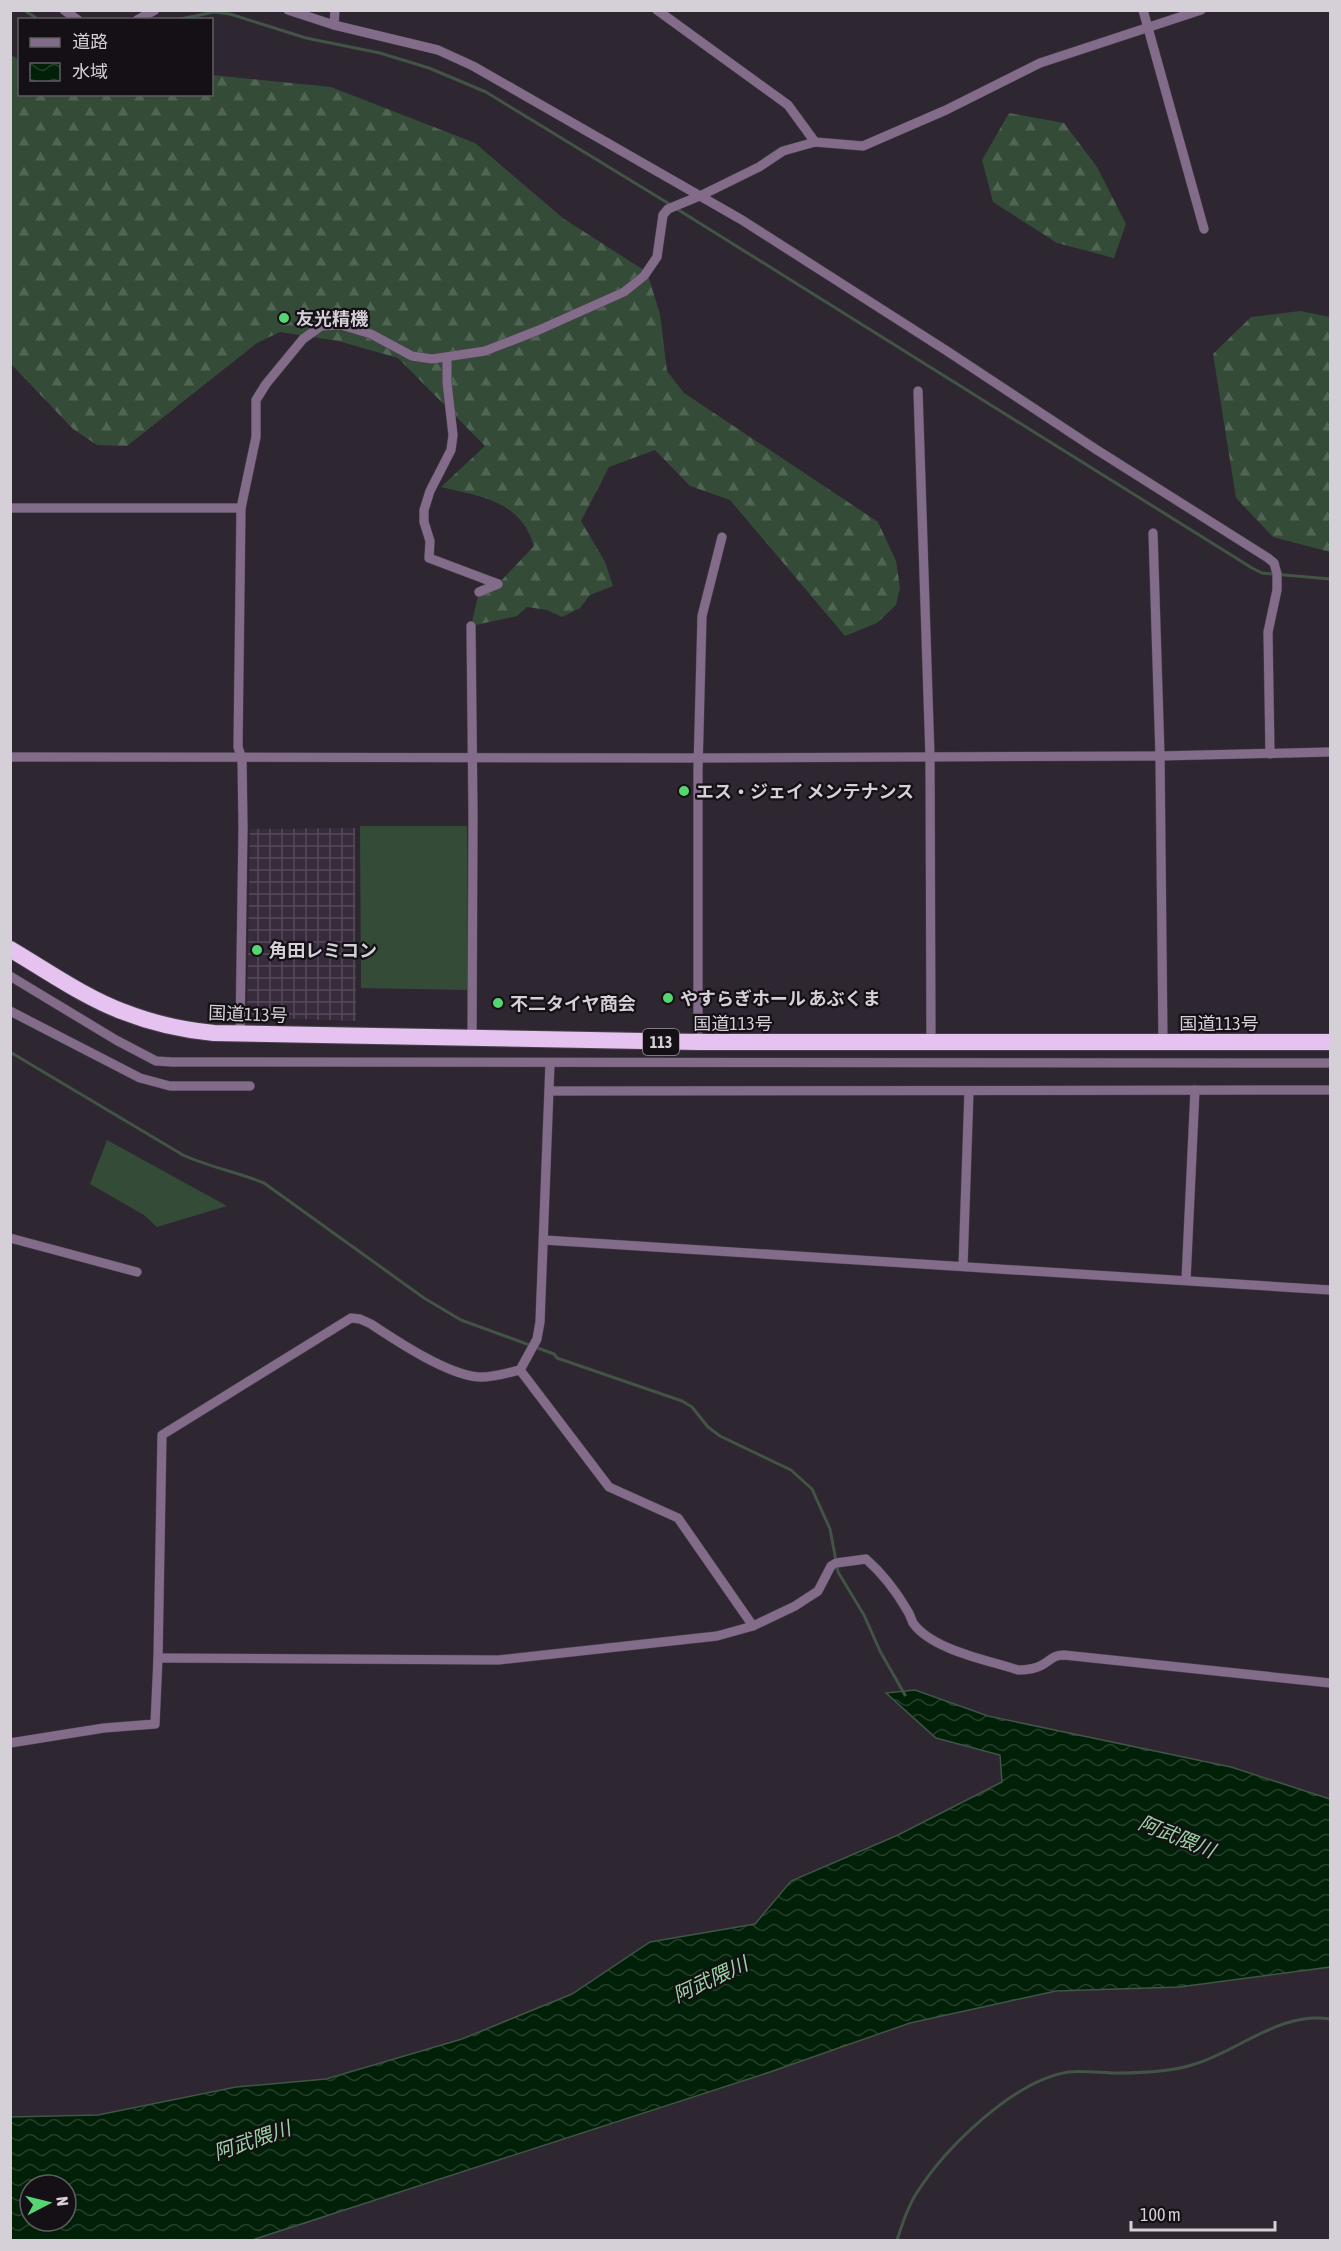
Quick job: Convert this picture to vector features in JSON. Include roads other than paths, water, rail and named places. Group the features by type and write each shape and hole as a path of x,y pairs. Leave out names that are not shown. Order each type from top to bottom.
{"highway":[{"name":"国道113号","path":"10,949 122,1012 191,1031 472,1040 931,1043 1330,1042"}],"street":[{"path":"140,18 155,10"},
{"path":"288,10 334,25 438,50 473,66 692,193 702,195 1274,563 1277,590 1268,632 1270,754"},
{"path":"334,25 335,10"},
{"path":"657,10 788,105 815,142"},
{"path":"1143,10 1204,229"},
{"path":"240,1034 242,759 238,747 241,508 256,437 256,400 266,384 303,339 321,326 341,325 371,334 412,356 432,359 447,358 485,351 624,292 644,276 657,257 663,215 668,209 759,167 783,151 815,142 863,146 946,110 1040,63 1201,10"},
{"path":"447,358 452,442 445,464 430,491 424,510 424,522 430,542 429,558 498,584 479,592"},
{"path":"918,391 930,757 931,1043"},
{"path":"10,508 241,508"},
{"path":"1153,532 1160,756 1163,1043"},
{"path":"698,1042 702,616 722,537"},
{"path":"471,626 472,1040"},
{"path":"10,757 471,759 1160,756 1330,752"},
{"path":"10,976 116,1040 156,1060 550,1063 1330,1063"},
{"path":"10,1011 140,1078 170,1086 250,1086"},
{"path":"520,1370 537,1339 540,1322 550,1063"},
{"path":"1186,1280 1195,1090"},
{"path":"550,1091 1330,1090"},
{"path":"963,1266 969,1091"},
{"path":"10,1238 137,1272"},
{"path":"544,1240 1330,1290"},
{"path":"10,1743 104,1728 154,1724 158,1658 162,1435 351,1318 371,1324 436,1362 465,1374 480,1377 520,1370"},
{"path":"520,1370 609,1487 678,1518 753,1626"},
{"path":"158,1658 498,1660 717,1636 753,1626 795,1606 818,1591 831,1566 836,1563 867,1559 884,1575 908,1611 913,1623 926,1635 944,1646 1018,1670 1029,1670 1041,1666 1055,1655 1064,1655 1330,1683"}],"water":[{"name":"阿武隈川","path":"915,1690 988,1716 1231,1767 1330,1799 1330,1967 1179,1987 1056,1991 910,2023 770,2072 252,2240 11,2240 11,2117 98,2115 236,2087 326,2079 462,2039 572,1994 650,1942 755,1924 791,1881 898,1835 1002,1782 1000,1755 936,1738 886,1693"}],"waterway":[{"path":"24,10 36,18"},
{"path":"186,18 214,12 230,14 306,38 380,53 429,68 486,92 671,205"},
{"path":"677,209 1252,568 1262,573 1330,579"},
{"path":"10,1052 183,1155 264,1183 424,1298 461,1320 554,1354 557,1358 682,1401 692,1407 708,1427 720,1436 791,1470 812,1489 830,1529 838,1572 864,1615 880,1651 905,1695"},
{"path":"897,2240 913,2199 944,2157 982,2119 1025,2088 1068,2072 1137,2073 1186,2067 1212,2058 1278,2026 1312,2018 1330,2019"}],"place":[{"name":"友光精機","path":"284,318"},
{"name":"エス・ジェイ メンテナンス","path":"684,791"},
{"name":"角田レミコン","path":"257,950"},
{"name":"やすらぎホール あぶくま","path":"668,998"},
{"name":"不二タイヤ商会","path":"498,1003"}]}
